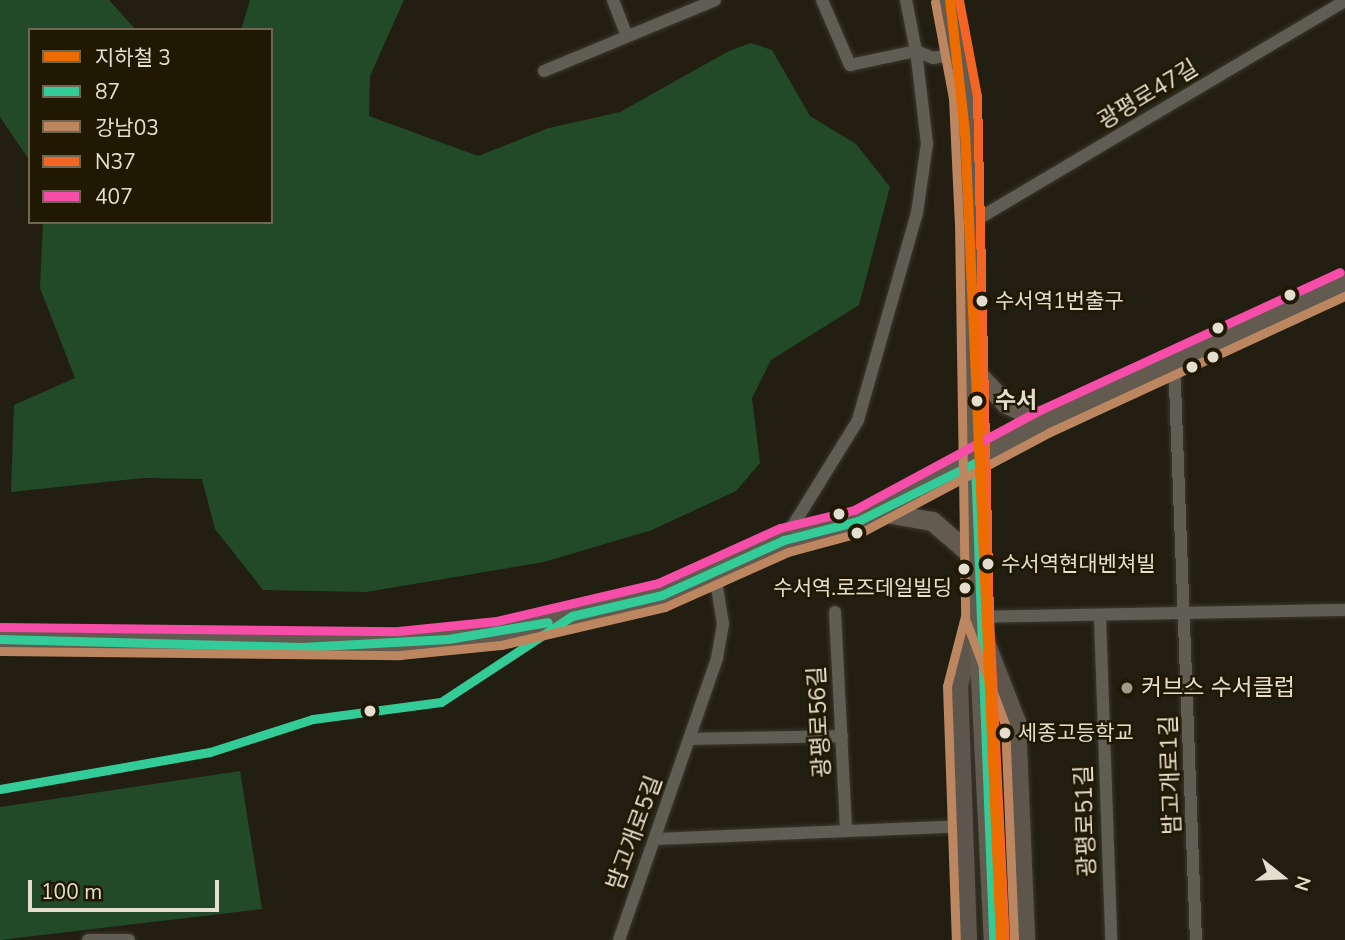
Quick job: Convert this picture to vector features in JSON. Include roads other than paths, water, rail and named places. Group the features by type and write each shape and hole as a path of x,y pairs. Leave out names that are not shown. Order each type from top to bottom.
{"main road":[{"path":"947,0 960,53 971,223 976,617 993,940"},
{"path":"0,639 302,647 448,639 610,608 715,575 784,540 878,511 975,463 1045,421 1174,358 1345,283"},
{"path":"973,369 1006,404 1045,421"},
{"path":"878,511 932,521 975,558"},
{"path":"968,940 959,686 976,617"},
{"path":"976,617 1017,722 1026,940"}],"street":[{"path":"613,0 627,36"},
{"path":"544,71 715,0"},
{"path":"822,0 850,65 916,51 933,58 960,53"},
{"path":"784,540 859,419 917,213 927,144 916,51 906,0"},
{"name":"광평로47길","path":"971,223 1345,1"},
{"name":"밤고개로1길","path":"1174,358 1187,615 1196,940"},
{"name":"밤고개로5길","path":"619,940 690,739 723,624 715,575"},
{"path":"976,617 1100,617 1345,610"},
{"name":"광평로56길","path":"835,612 846,831"},
{"name":"광평로51길","path":"1100,617 1111,940"},
{"path":"690,739 842,736"},
{"path":"656,839 962,826"},
{"path":"88,940 129,940"}],"metro line":[{"name":"3","path":"950,0 965,131 1001,940"}],"place":[{"name":"수서역1번출구","path":"982,301"},
{"name":"수서","path":"977,401"},
{"name":"수서역현대벤쳐빌","path":"988,564"},
{"name":"수서역.로즈데일빌딩","path":"965,588"},
{"name":"커브스 수서클럽","path":"1127,688"},
{"name":"세종고등학교","path":"1005,733"}]}
